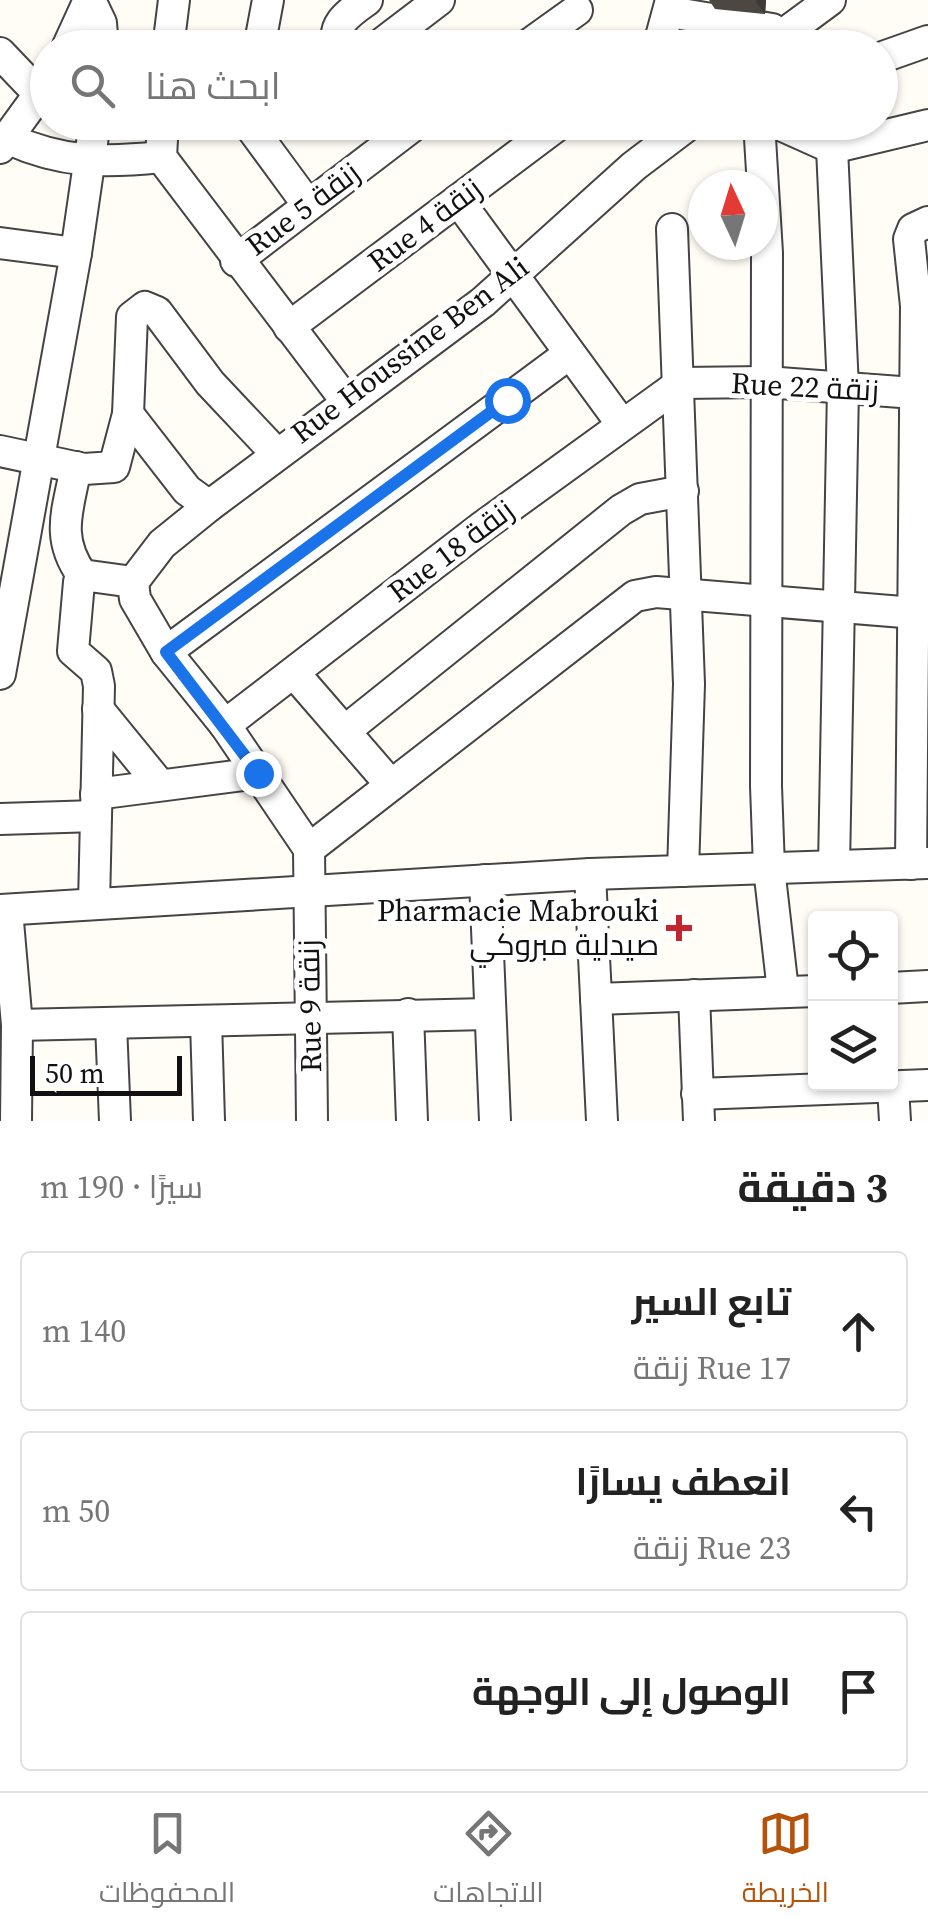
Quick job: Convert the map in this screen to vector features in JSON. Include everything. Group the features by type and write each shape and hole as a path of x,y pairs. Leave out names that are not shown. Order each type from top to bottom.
{"street":[{"path":"76,30 90,0"},
{"path":"90,0 102,30"},
{"path":"170,30 174,0"},
{"path":"339,30 338,26 366,0"},
{"path":"400,30 439,0"},
{"path":"772,30 830,0"},
{"path":"262,30 267,3"},
{"path":"670,6 766,30"},
{"path":"549,30 577,10"},
{"path":"898,52 928,41"},
{"path":"0,52 30,77"},
{"path":"30,108 4,143 90,163 161,157"},
{"path":"898,132 928,125"},
{"path":"0,674 93,140"},
{"path":"162,140 161,157 346,402"},
{"path":"270,140 308,205"},
{"name":"Rue 5 زنقة","path":"236,260 388,140"},
{"name":"Rue 4 زنقة","path":"288,327 538,140"},
{"name":"Rue Houssine Ben Ali","path":"133,582 162,544 208,506 514,276 634,166 668,140"},
{"path":"760,140 768,253 764,601 769,868 783,991"},
{"path":"817,140 832,148 865,140"},
{"path":"832,148 843,388 834,866"},
{"path":"458,200 620,423"},
{"path":"16,1121 4,910 590,874 919,864 922,307 910,238 913,229 928,222"},
{"path":"672,230 687,594 688,742 682,871"},
{"path":"0,243 76,254"},
{"path":"0,452 103,471 114,467 128,414 132,317 145,307 157,312 210,383 276,452"},
{"path":"166,652 570,354"},
{"name":"Rue 22 زنقة","path":"681,383 766,382 921,393"},
{"name":"Rue 18 زنقة","path":"225,725 620,423 681,383"},
{"path":"128,414 187,490 208,506"},
{"path":"76,467 64,540 67,554 82,574 73,651 96,672 94,904"},
{"path":"346,730 622,510 640,499 683,491"},
{"path":"82,574 133,582 134,599 166,652 225,725 309,849 629,598 656,592 919,613"},
{"path":"294,673 390,785"},
{"path":"98,708 160,785"},
{"path":"0,819 96,805 160,785 258,773"},
{"name":"Rue 9 زنقة","path":"309,849 312,1121"},
{"path":"590,874 602,1121"},
{"path":"485,880 495,1121"},
{"path":"898,988 928,986"},
{"path":"596,998 808,991"},
{"path":"694,995 698,1107 808,1091"},
{"path":"408,1014 412,1121"},
{"path":"11,1046 111,1024 488,1014"},
{"path":"206,1021 209,1121"},
{"path":"111,1024 115,1121"},
{"path":"898,1087 928,1085"},
{"path":"893,1091 895,1121"}],"place":[{"name":"Pharmacie Mabrouki صيدلية مبروكي","path":"679,928"}],"route":[{"path":"258,773 166,652 507,400"}]}
